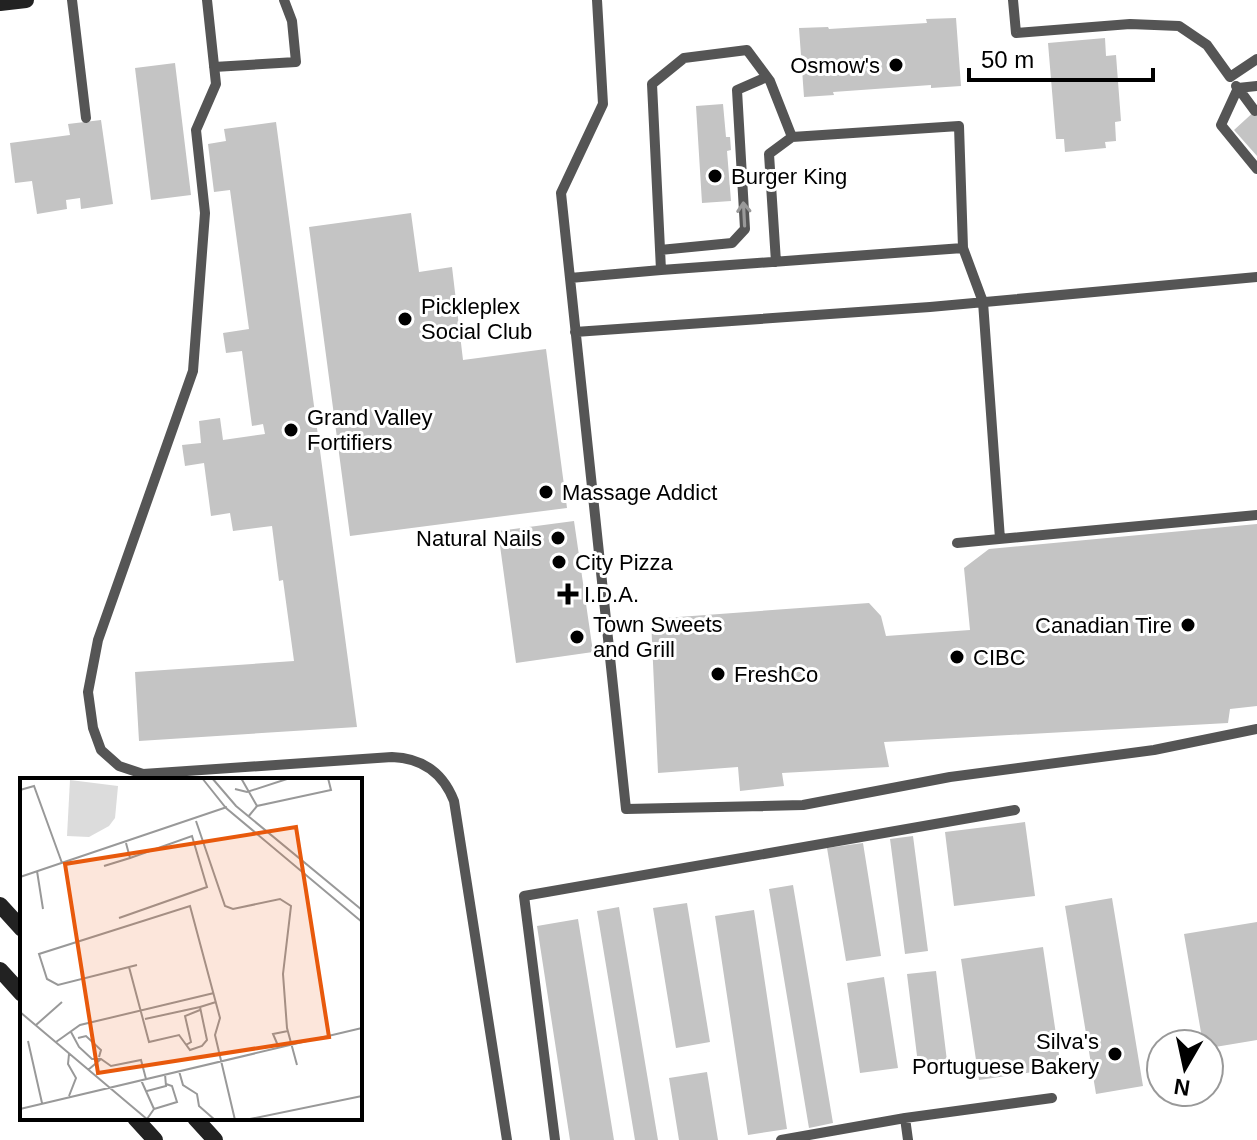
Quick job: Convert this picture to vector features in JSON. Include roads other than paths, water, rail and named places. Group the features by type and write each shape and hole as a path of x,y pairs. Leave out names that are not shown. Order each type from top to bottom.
{"main road":[{"path":"0,3 26,0"},
{"path":"0,905 20,927"},
{"path":"0,970 20,992"},
{"path":"137,1120 155,1140"},
{"path":"197,1120 215,1140"}],"lane":[{"path":"72,0 86,118"},
{"path":"207,0 216,84 196,130 205,213 193,371 98,640 88,692 96,739 109,759 143,774 392,757 415,760 435,772 454,801 507,1140"},
{"path":"214,67 296,62 292,21 284,0"},
{"path":"597,0 603,104 561,193 626,809 803,805 950,777 1154,750 1257,729"},
{"path":"1013,0 1016,33 1130,24 1179,26 1207,45 1255,111"},
{"path":"661,270 652,84 684,58 747,50 767,77 792,137"},
{"path":"1230,77 1257,59"},
{"path":"660,250 732,243 745,229 737,90 767,77"},
{"path":"1238,88 1257,86"},
{"path":"1238,88 1221,125 1257,169"},
{"path":"776,262 769,154 792,137 959,126 963,248 983,302 1000,539"},
{"path":"570,278 963,248"},
{"path":"575,332 983,302 1257,277"},
{"path":"957,543 1257,515"},
{"path":"555,1140 524,896 1015,810"},
{"path":"781,1140 905,1118 1052,1098"},
{"path":"905,1118 908,1140"}],"place":[{"name":"Osmow's","path":"896,65"},
{"name":"Burger King","path":"715,176"},
{"name":"Pickleplex Social Club","path":"405,319"},
{"name":"Grand Valley Fortifiers","path":"291,430"},
{"name":"Massage Addict","path":"546,492"},
{"name":"Natural Nails","path":"558,538"},
{"name":"City Pizza","path":"559,562"},
{"name":"I.D.A.","path":"568,594"},
{"name":"Canadian Tire","path":"1188,625"},
{"name":"Town Sweets and Grill","path":"577,637"},
{"name":"CIBC","path":"957,657"},
{"name":"FreshCo","path":"718,674"},
{"name":"Silva's Portuguese Bakery","path":"1115,1054"}]}
